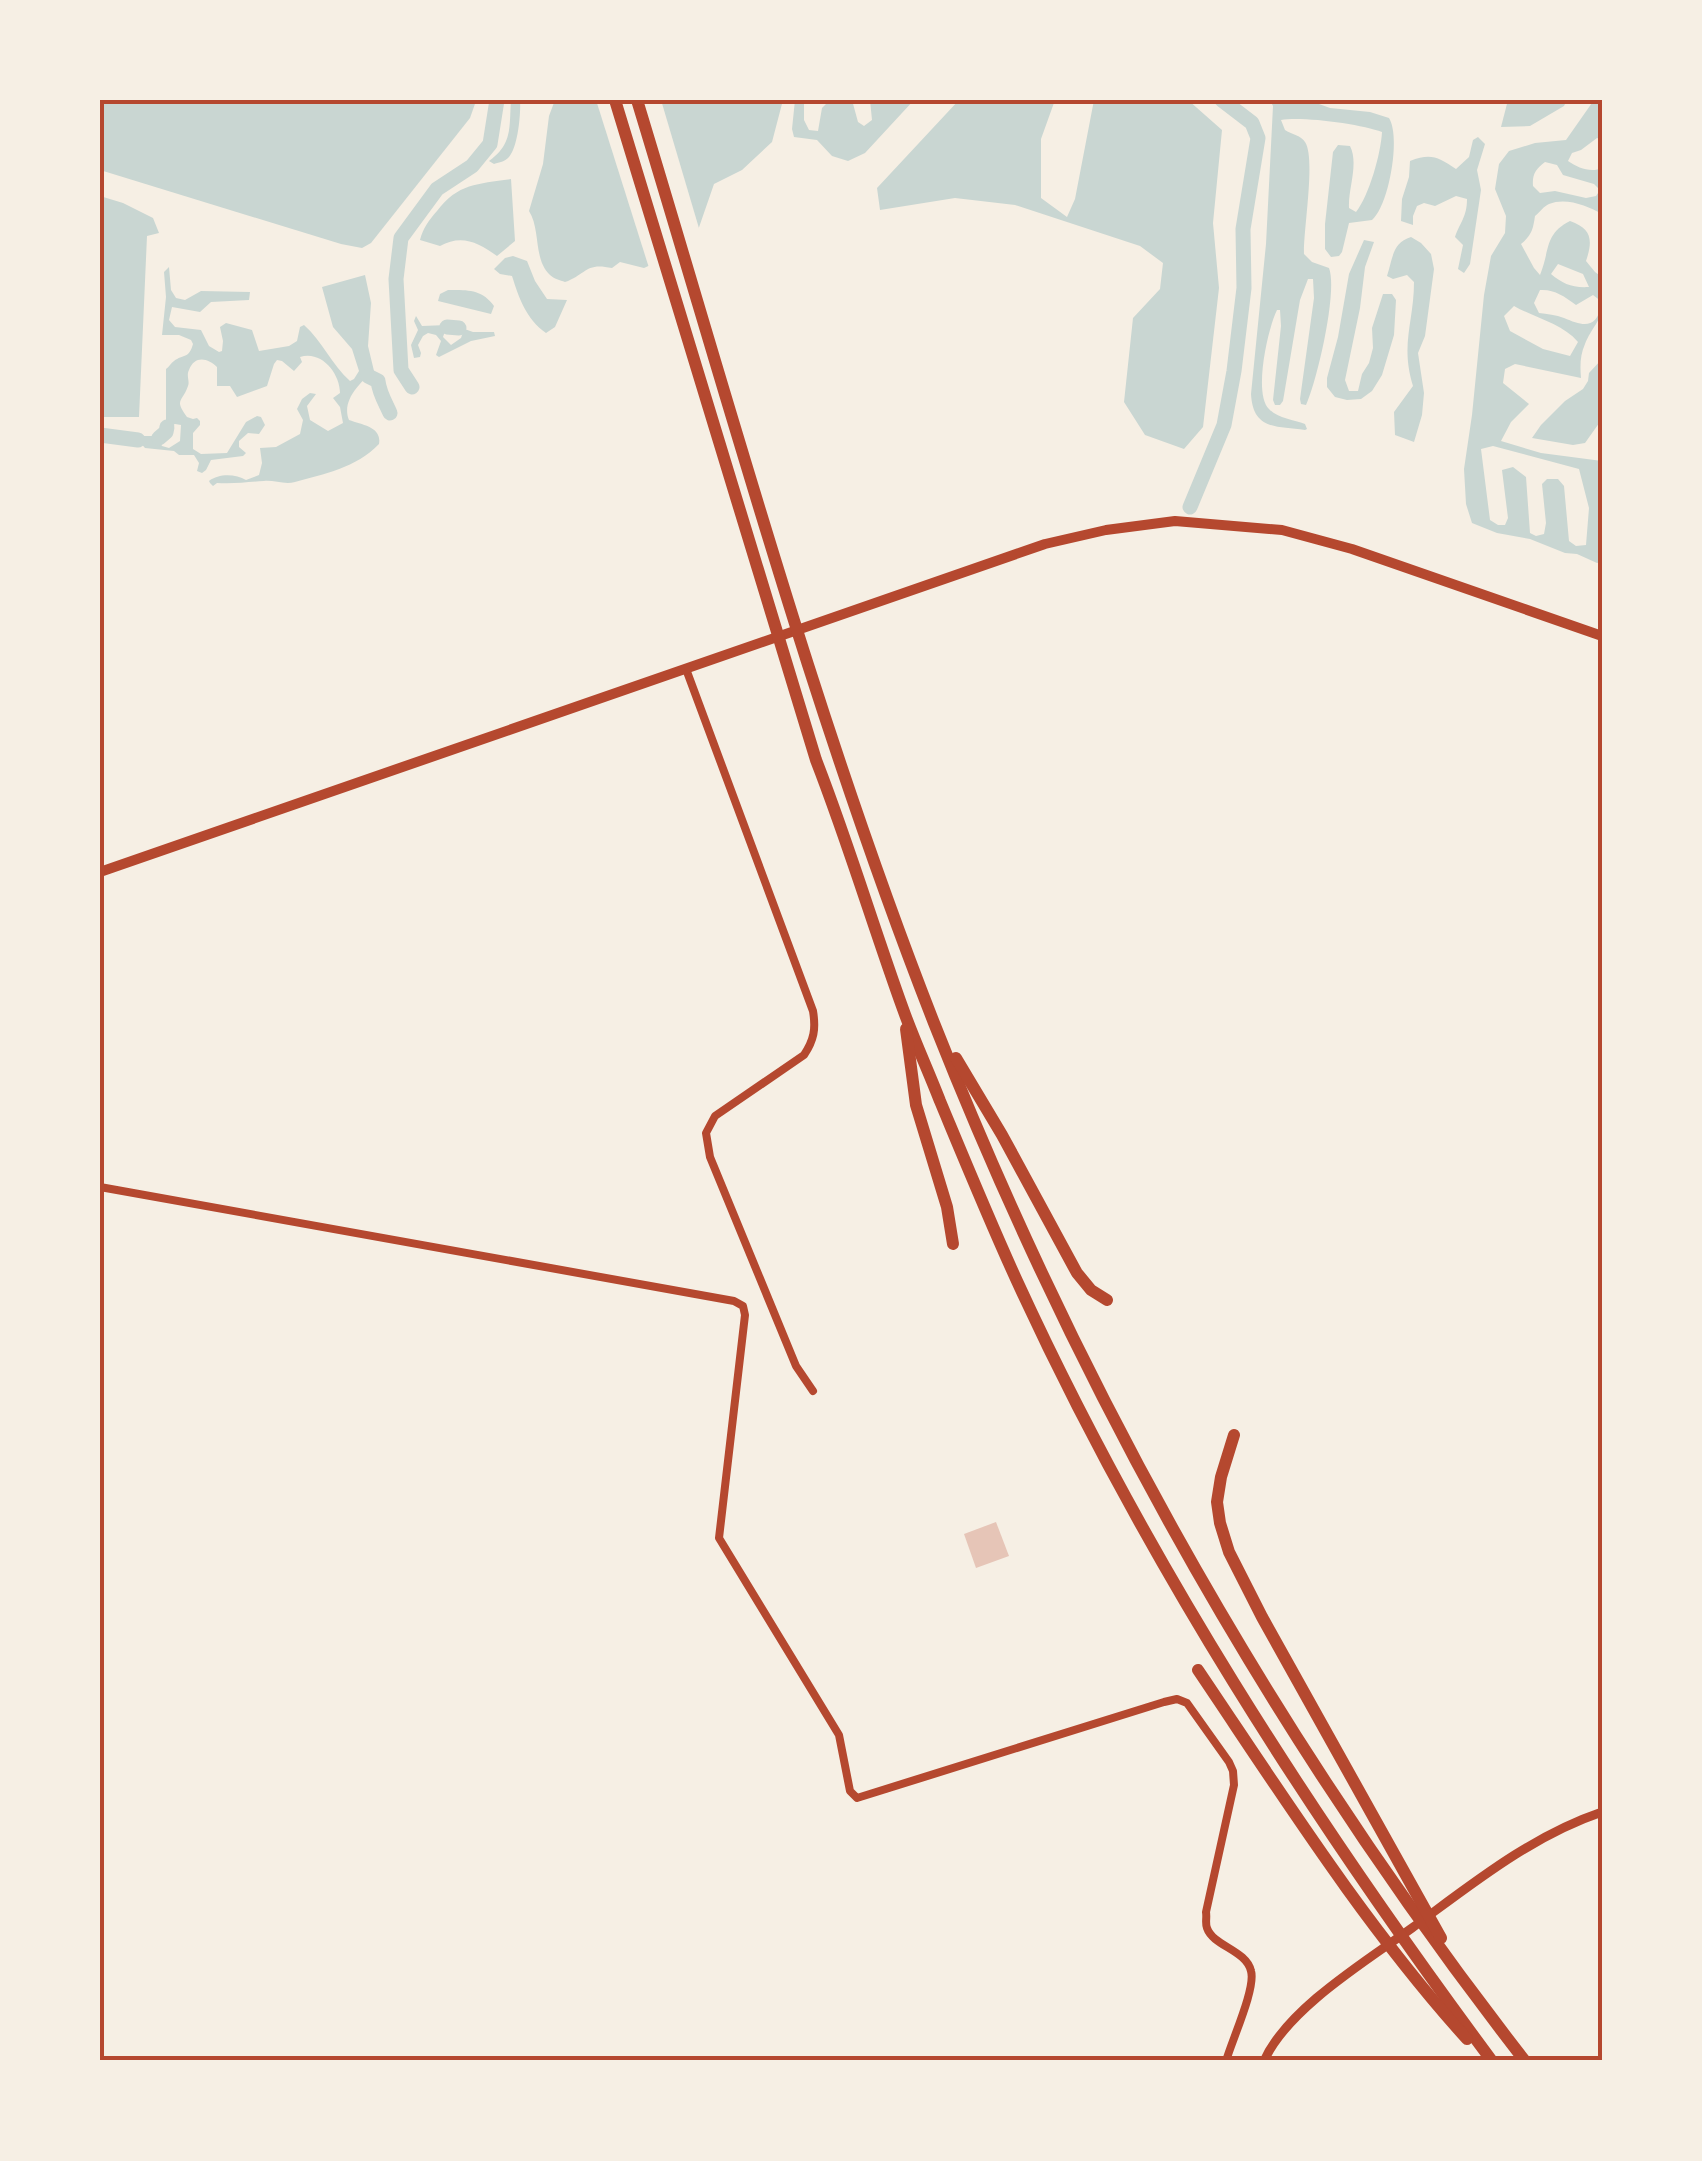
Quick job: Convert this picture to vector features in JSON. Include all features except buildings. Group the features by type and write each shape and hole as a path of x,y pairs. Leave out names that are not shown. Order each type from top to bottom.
{"highway":[{"path":"615,100 802,714 904,1012 1018,1284 1119,1488 1298,1786 1489,2061"},
{"path":"637,100 824,708 885,889 979,1132 1054,1300 1190,1561 1264,1686 1394,1883 1525,2061"},
{"path":"904,1012 916,1105 947,1207 953,1244"},
{"path":"934,1022 1002,1135 1077,1273 1107,1300"},
{"path":"1234,1436 1217,1502 1229,1552 1478,2000"},
{"path":"1198,1670 1353,1898 1438,2008 1489,2061"}],"main road":[{"path":"100,872 1046,544 1106,530 1175,521 1282,530 1352,549 1602,636"}],"street":[{"path":"686,669 816,1027 804,1055 715,1116 706,1133 710,1157 796,1366 813,1391"},
{"path":"100,1187 734,1301 743,1306 719,1538 839,1736 850,1791 856,1798 1164,1702 1178,1699 1187,1703 1233,1771 1234,1784 1206,1912 1207,1928 1245,1959 1252,1971 1252,1985 1226,2061"},
{"path":"1264,2061 1298,2016 1343,1978 1520,1850 1569,1823 1602,1812"}],"shaded area":[{"path":"100,100 476,101 470,118 371,243 362,248 100,170"},
{"path":"511,100 520,100 515,146 507,159 494,164 489,161 502,148 508,134"},
{"path":"555,100 783,100 772,142 742,170 714,184 696,236 672,255 644,268 620,262 612,268 591,268 565,282 545,268 529,211"},
{"path":"795,100 804,100 804,120 809,130 818,131 822,108 830,100 852,100 858,122 864,126 872,120 870,100 894,104 897,100 914,100 865,153 848,161 832,156 817,140 794,137"},
{"path":"959,100 1055,100 1041,139 1041,198 1067,217 1075,199 1094,100 1188,100 1222,130 1213,223 1219,288 1203,427 1184,449 1145,435 1124,402 1133,318 1160,289 1163,263 1140,246 1015,205 955,198 880,210 877,188"},
{"path":"1270,100 1308,100 1330,108 1389,118 1394,140 1388,186 1378,212 1372,220 1349,223 1342,252 1331,257 1325,249 1325,224 1333,152 1338,145 1350,146 1353,168 1349,208 1356,212 1374,174 1382,132 1331,122 1281,120 1285,130 1304,140 1308,150 1304,254 1312,262 1329,268 1331,296 1306,405 1300,399 1314,298 1313,279 1308,279 1300,300 1283,401 1275,405 1273,400 1280,310 1273,319 1266,345 1262,390 1272,412 1305,424 1305,430 1261,420 1251,394 1266,244 1273,106"},
{"path":"1508,100 1567,100 1564,106 1530,126 1501,127"},
{"path":"1594,100 1602,100 1602,140 1597,138 1572,153 1568,161 1585,169 1602,168 1602,214 1570,202 1549,204 1535,216 1528,238 1521,244 1540,275 1556,232 1570,221 1583,228 1590,241 1586,261 1602,277 1602,302 1593,295 1576,305 1559,294 1540,290 1534,303 1539,313 1583,324 1596,318 1602,304 1602,310 1583,348 1581,378 1515,364 1505,369 1503,383 1529,404 1511,422 1501,441 1541,453 1602,461 1602,562 1597,563 1472,523 1466,504 1464,469 1484,295 1491,256 1505,233 1506,216 1495,189 1499,164 1509,151 1566,140","holes":["1545,162 1557,165 1563,175 1594,184 1600,190 1596,196 1586,198 1555,191 1540,193 1533,186 1535,172","1558,264 1583,274 1589,287 1568,285 1551,274","1514,306 1557,326 1578,342 1570,356 1543,349 1510,331 1504,316","1493,446 1579,469 1589,508 1586,545 1576,546 1569,541 1564,486 1558,479 1547,479 1542,484 1544,534 1530,533 1526,477 1513,467 1502,470 1508,518 1505,525 1490,520 1481,449"]},
{"path":"1478,137 1485,144 1477,170 1481,190 1470,264 1464,273 1458,269 1463,245 1455,237 1467,199 1456,196 1435,206 1417,206 1413,225 1401,221 1402,199 1410,161 1434,158 1456,169 1469,157 1473,140"},
{"path":"511,179 515,241 497,256 469,241 440,246 420,240 429,221 453,195 469,186"},
{"path":"100,196 153,218 159,233 147,236 139,417 100,417"},
{"path":"1411,237 1431,254 1434,269 1425,336 1418,353 1424,393 1414,442 1395,435 1394,412 1413,386 1408,345 1414,282 1407,275 1393,279 1387,276 1397,247"},
{"path":"1364,240 1374,242 1365,267 1345,380 1349,391 1358,391 1369,363 1372,328 1383,294 1392,294 1396,300 1394,335 1382,375 1372,391 1361,399 1347,400 1335,397 1327,387 1327,378 1349,274"},
{"path":"513,256 527,261 547,299 567,300 555,327 546,333 528,315 512,276 494,269"},
{"path":"169,267 171,290 176,298 185,300 201,291 250,292 249,300 211,302 200,312 172,307 169,320 175,327 201,330 209,346 219,352 223,341 220,327 226,323 252,330 259,351 289,346 297,341 304,325 350,381 359,371 352,349 333,327 322,287 365,275 371,303 368,346 374,371 353,392 347,413 349,420 375,430 379,444 350,464 295,482 213,486 210,483 222,476 246,480 259,475 260,448 276,447 300,434 303,420 297,409 310,393 316,394 307,406 310,420 328,431 343,423 340,407 333,398 340,393 337,378 322,360 308,356 300,357 302,362 294,371 277,360 267,386 237,397 230,386 217,386 214,364 202,359 192,365 180,404 187,417 200,421 193,433 193,449 201,454 227,453 246,422 261,417 265,425 259,434 248,433 239,441 239,447 246,453 243,456 211,460 202,473 197,471 199,463 194,455 145,448 139,436 157,436 162,446 169,448 180,441 181,425 167,427 166,369 188,354 193,344 179,335 162,335 164,272"},
{"path":"448,290 479,293 494,306 491,314 438,301 440,294"},
{"path":"416,316 422,326 447,325 443,337 451,345 461,338 463,332 459,327 494,332 495,336 471,341 439,357 436,355 441,341 428,333 418,345 420,357 414,358 411,345 418,330"},
{"path":"1602,359 1602,419 1585,443 1573,445 1532,438 1565,401 1583,389 1589,373"}],"pier":[{"path":"596,100 661,100 701,235 675,260 650,271"}],"waterway":[{"path":"412,387 401,370 396,279 401,238 437,189 472,166 490,144 497,100"},
{"path":"1190,507 1224,425 1234,371 1244,288 1243,229 1258,138 1252,123 1222,100"},
{"path":"447,327 459,328"},
{"path":"368,376 378,381 390,413"},
{"path":"159,438 167,427"},
{"path":"100,435 138,440"}]}
